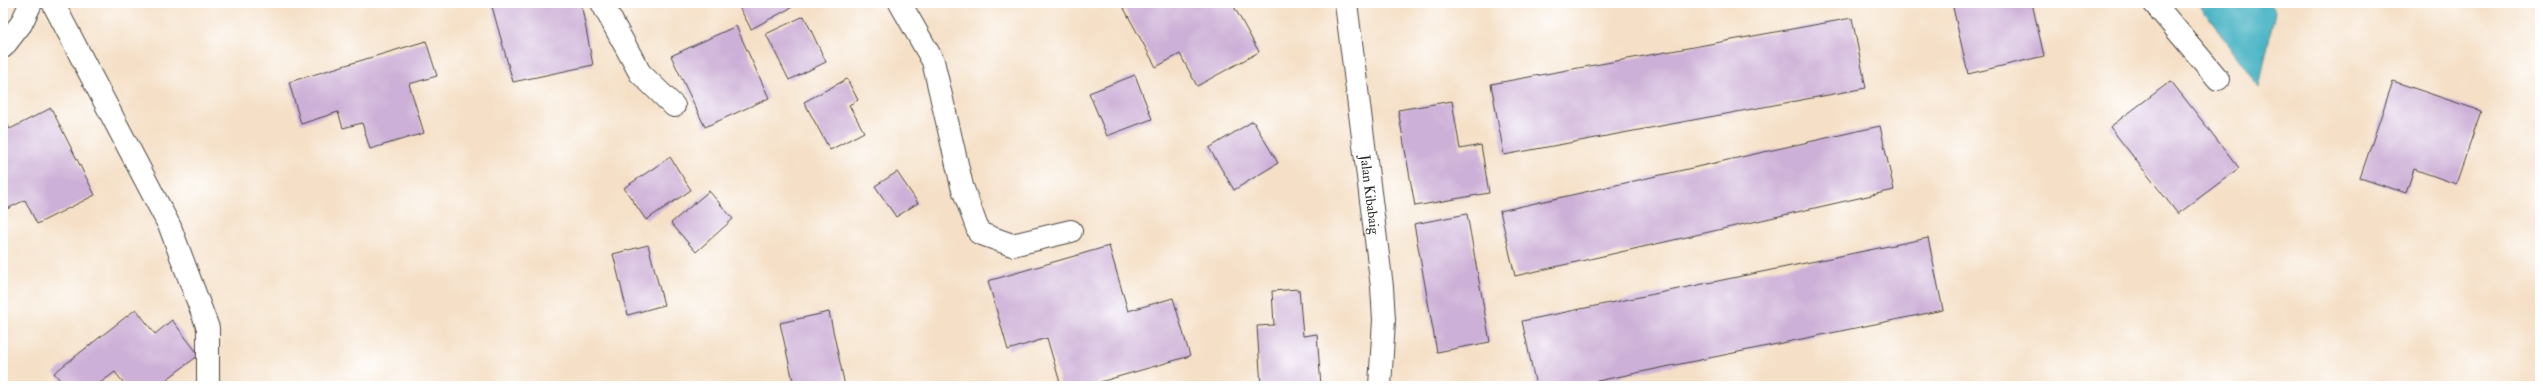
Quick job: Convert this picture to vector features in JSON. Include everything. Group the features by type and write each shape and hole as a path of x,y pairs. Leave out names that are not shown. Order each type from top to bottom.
{"street":[{"path":"3,47 21,24 31,3"},
{"path":"53,3 170,227 208,328 208,386"},
{"path":"602,3 640,73 674,106"},
{"path":"900,3 933,60 962,186 979,233 1012,245 1071,231"},
{"name":"Jalan Kibabaig","path":"1346,3 1382,287 1384,320 1380,386"},
{"path":"2154,3 2218,79"}],"water":[{"path":"2198,3 2269,3 2275,12 2259,87"}],"building":[{"path":"491,3 581,3 593,65 513,82"},
{"path":"737,3 800,3 751,29"},
{"path":"1121,3 1232,3 1259,52 1197,86 1180,54 1156,67"},
{"path":"1952,3 2032,3 2044,56 1968,74"},
{"path":"804,16 826,62 789,80 766,34"},
{"path":"1852,18 1866,88 1504,155 1491,84"},
{"path":"736,26 769,98 705,127 671,56"},
{"path":"426,41 437,76 409,84 424,133 370,149 362,123 343,128 338,112 301,124 289,82"},
{"path":"1135,75 1152,119 1107,136 1089,93"},
{"path":"847,79 858,100 849,105 864,132 830,150 804,102"},
{"path":"2171,81 2239,168 2178,214 2110,127"},
{"path":"2393,81 2481,111 2456,184 2414,169 2406,193 2360,178"},
{"path":"1452,101 1460,149 1481,145 1489,193 1415,206 1398,110"},
{"path":"51,108 95,195 37,224 25,200 3,211 3,116 10,129"},
{"path":"1253,121 1278,163 1234,190 1209,148"},
{"path":"1880,126 1894,190 1515,276 1500,211"},
{"path":"670,157 691,190 646,220 624,188"},
{"path":"897,172 918,203 896,217 875,186"},
{"path":"709,191 733,219 696,252 671,223"},
{"path":"1467,214 1490,342 1437,352 1414,224"},
{"path":"1928,238 1943,310 1573,386 1536,386 1522,321"},
{"path":"648,245 664,305 628,315 613,254"},
{"path":"1109,246 1128,311 1173,298 1190,356 1086,386 1061,386 1047,338 1008,350 988,281"},
{"path":"1299,289 1303,336 1317,334 1321,386 1261,386 1257,326 1274,325 1272,291"},
{"path":"136,309 155,334 172,320 199,355 158,386 126,386 115,372 96,386 65,386 54,373"},
{"path":"829,312 845,386 794,386 780,323"}]}
